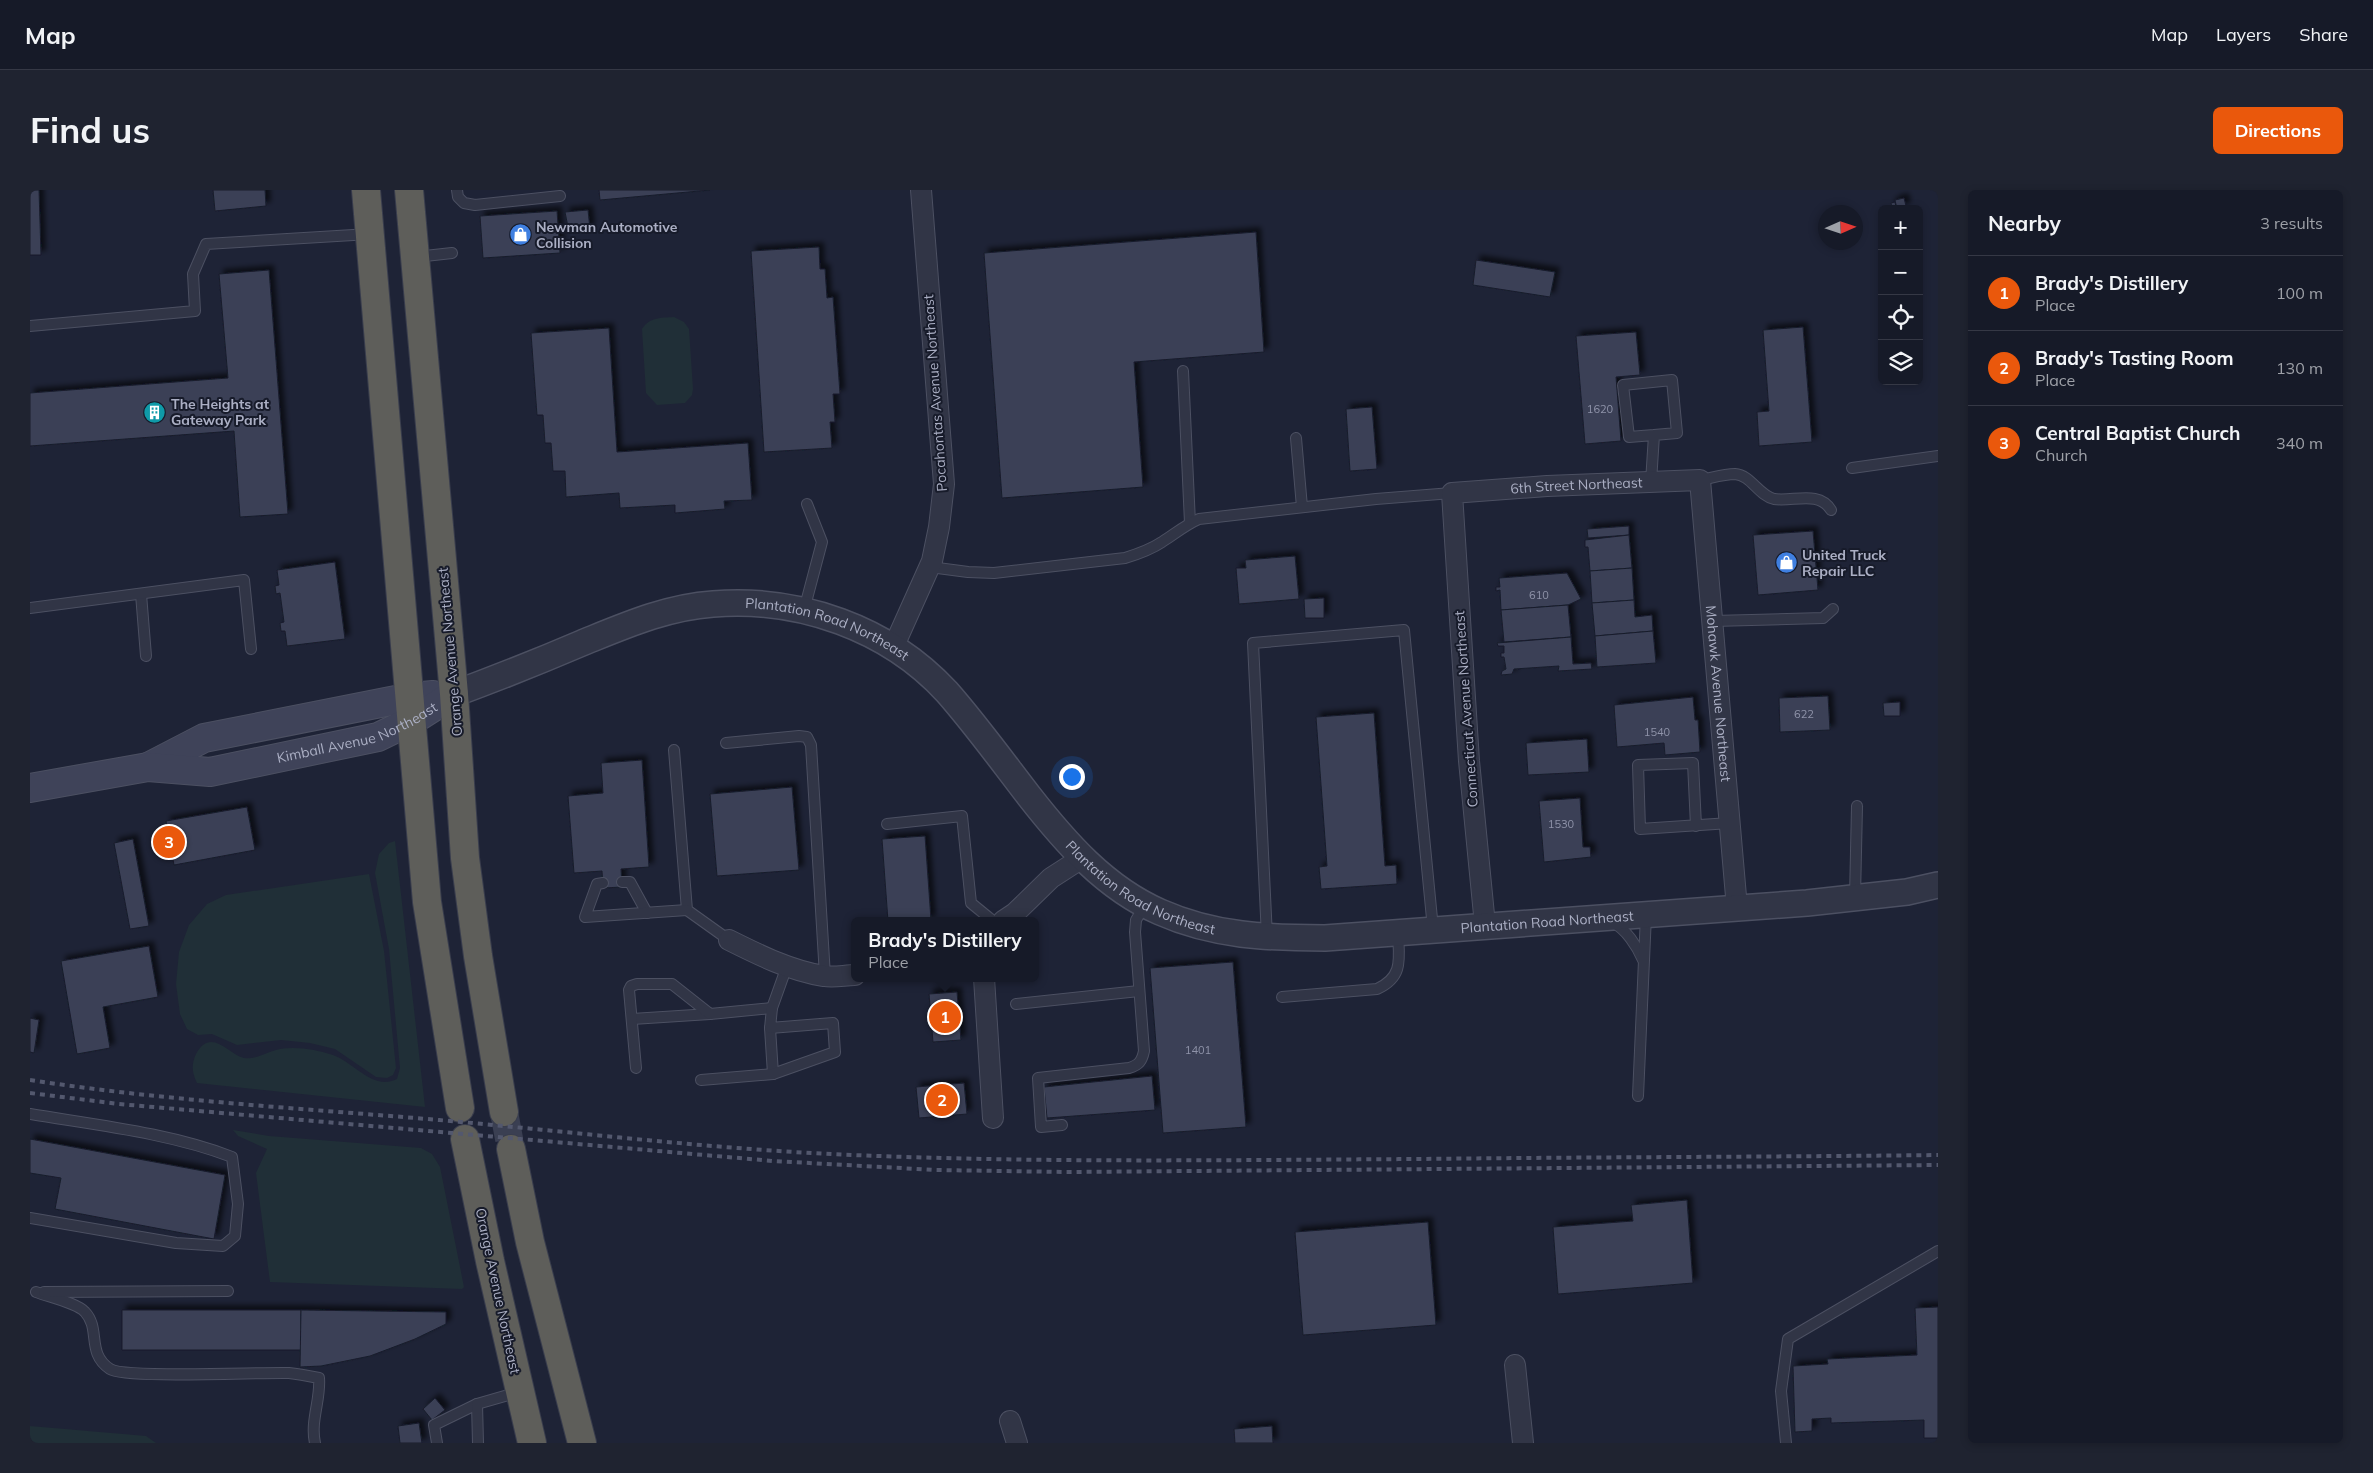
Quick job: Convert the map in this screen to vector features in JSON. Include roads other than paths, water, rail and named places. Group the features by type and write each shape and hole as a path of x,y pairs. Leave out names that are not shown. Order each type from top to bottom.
{"highway":[{"path":"366,190 412,708 427,902 460,1108"},
{"name":"Orange Avenue Northeast","path":"409,190 454,694 465,858 478,956 504,1112"},
{"name":"Orange Avenue Northeast","path":"466,1139 532,1443"},
{"path":"511,1149 530,1242 582,1443"}],"main road":[{"name":"Kimball Avenue Northeast","path":"30,788 148,767 210,772 378,738 412,708 454,694"}],"street":[{"name":"Pocahontas Avenue Northeast","path":"893,648 930,567 939,527 944,484 921,190"},
{"name":"6th Street Northeast","path":"1452,493 1700,480"},
{"name":"Mohawk Avenue Northeast","path":"1700,480 1737,908"},
{"name":"Connecticut Avenue Northeast","path":"1452,493 1469,762 1485,925"},
{"name":"Plantation Road Northeast","path":"454,694 641,620 674,610 711,604 776,605 804,610 839,620 864,631 909,658 946,691 1052,825 1082,858 1106,879 1159,912 1194,925 1230,934 1267,938 1325,938 1855,898 1907,892 1938,885"},
{"path":"1009,917 1052,878 1082,858"},
{"path":"729,940 787,966 825,976 851,975"},
{"path":"984,982 993,1118"},
{"path":"1515,1365 1523,1443"},
{"path":"1010,1421 1016,1443"}],"lane":[{"path":"457,190 458,197 464,203 475,204 560,196"},
{"path":"30,326 195,311 193,274 206,244 370,234"},
{"path":"415,257 452,253"},
{"path":"1183,371 1190,523"},
{"path":"1672,380 1677,432 1654,435 1629,437 1624,385 1672,380"},
{"path":"1651,482 1654,435"},
{"path":"1296,438 1302,507"},
{"path":"1852,468 1938,456"},
{"path":"1700,480 1734,474 1740,475 1770,498 1814,498 1823,500 1831,510"},
{"path":"930,567 968,572 994,572 1125,558 1151,548 1199,519 1452,493"},
{"path":"804,610 822,542 807,504"},
{"path":"30,608 244,580 251,649"},
{"path":"141,594 146,656"},
{"path":"1712,621 1823,618 1833,609"},
{"path":"1267,938 1253,643 1404,630 1433,929"},
{"path":"726,744 799,736 807,737 811,745 825,976"},
{"path":"674,750 687,910"},
{"path":"1696,826 1693,762 1638,765 1640,829 1696,826 1730,824"},
{"path":"1855,898 1857,806"},
{"path":"887,824 962,816 971,903 988,917"},
{"path":"622,882 630,882 647,913"},
{"path":"603,883 597,884 585,917 687,910 729,940"},
{"path":"1062,1125 1041,1127 1038,1078 1129,1068 1138,1065 1144,1051 1136,920 1145,904"},
{"path":"1638,1096 1646,914"},
{"path":"1599,917 1619,926 1635,944 1644,961"},
{"path":"1282,997 1378,989 1388,984 1398,966 1398,932"},
{"path":"773,1074 770,1028 772,1008 787,966"},
{"path":"636,1068 629,990 631,986 637,984 672,984 710,1014"},
{"path":"1016,1004 1139,991"},
{"path":"632,1019 772,1008"},
{"path":"701,1080 773,1074 835,1052 833,1023 770,1028"},
{"path":"30,1114 140,1134 215,1150 232,1157 238,1204 235,1236 223,1246 176,1243 30,1218"},
{"path":"1786,1443 1781,1391 1788,1340 1938,1251"},
{"path":"33,1292 228,1291"},
{"path":"33,1292 75,1306 86,1312 92,1324 95,1351 101,1361 112,1371 142,1374 290,1373 319,1378 320,1390 315,1413 314,1443"},
{"path":"437,1443 434,1425 477,1404 520,1392"},
{"path":"477,1404 478,1443"}],"tunnel":[{"path":"504,1112 511,1149"}],"railway":[{"path":"30,1080 216,1102 740,1148 924,1158 1136,1160 1938,1155"},
{"path":"30,1093 119,1104 773,1161 936,1170 1067,1172 1938,1165"}],"place":[{"name":"Newman Automotive Collision","path":"520,235"},
{"name":"The Heights at Gateway Park","path":"155,412"},
{"name":"United Truck Repair LLC","path":"1786,563"},
{"name":"Central Baptist Church","path":"169,842"},
{"name":"Brady's Distillery","path":"945,1017"},
{"name":"Brady's Tasting Room","path":"942,1100"}]}
